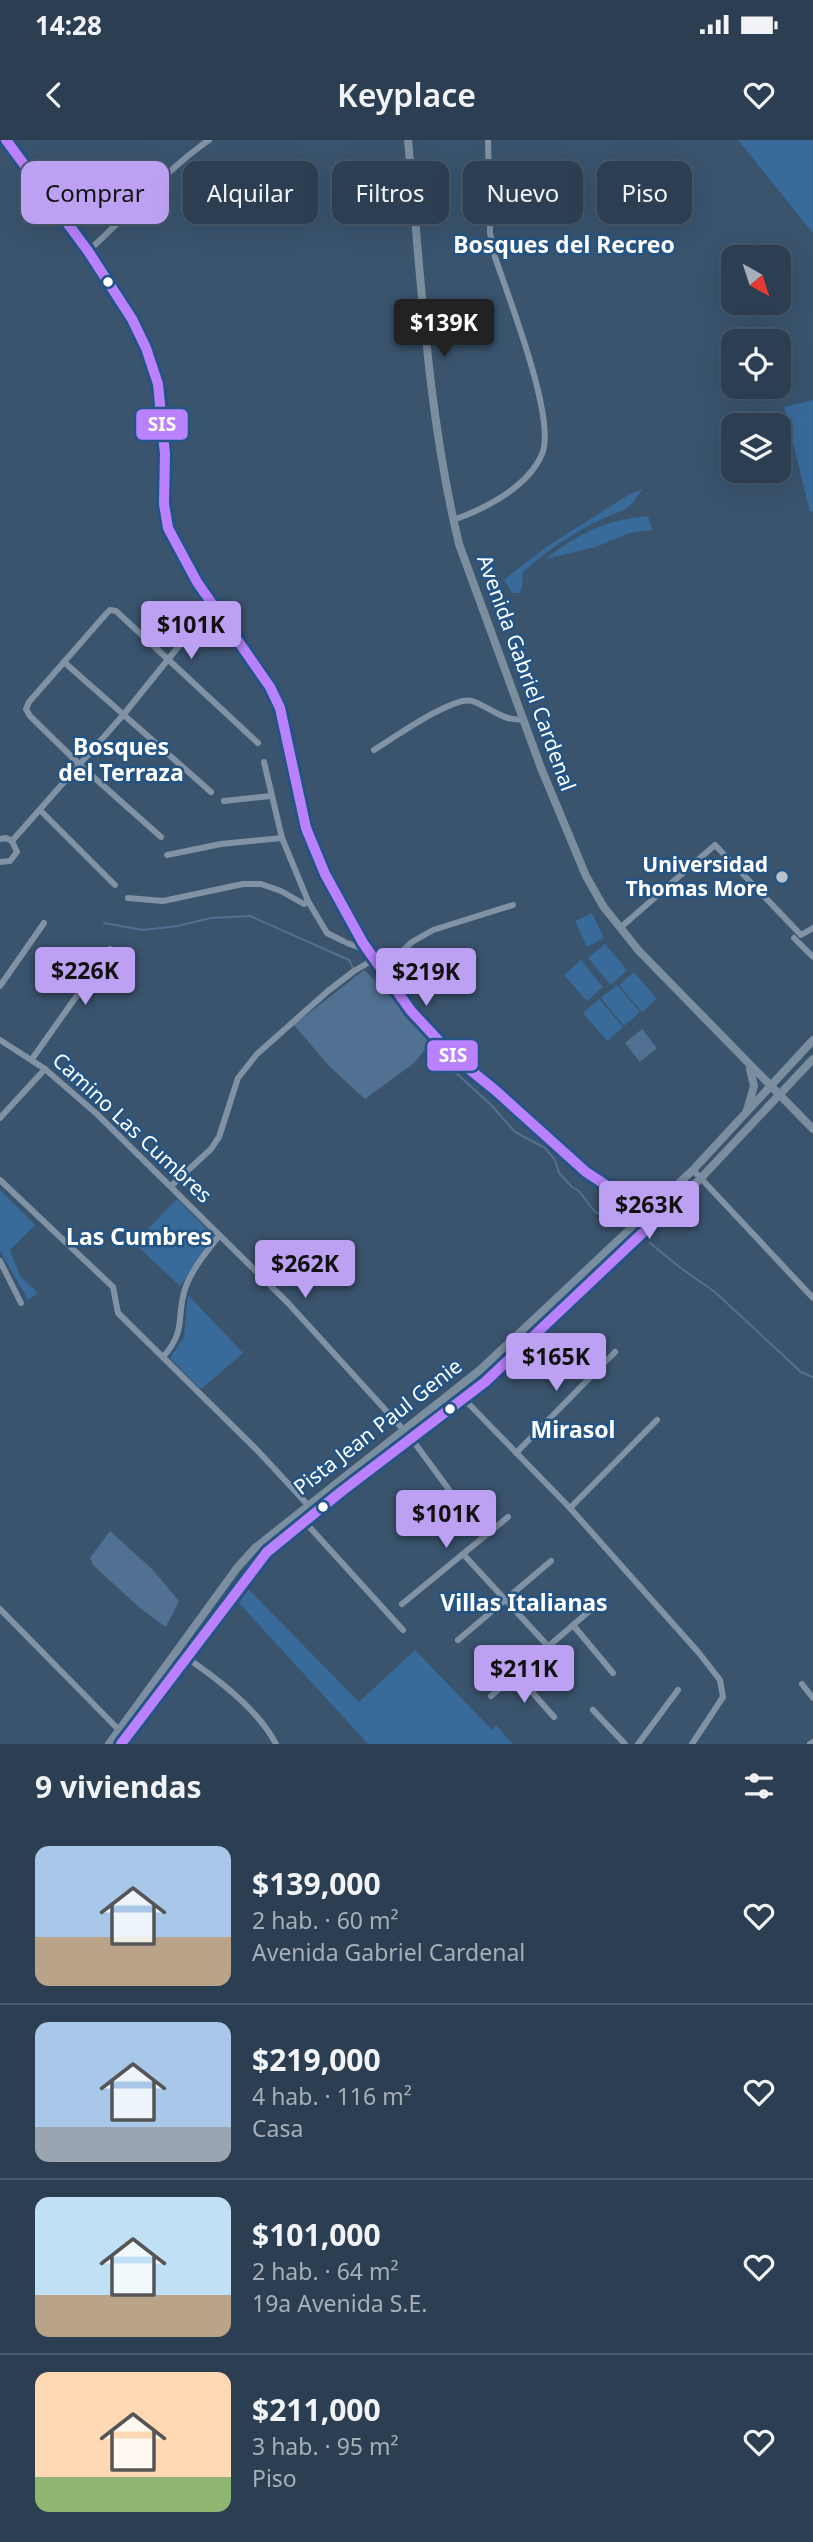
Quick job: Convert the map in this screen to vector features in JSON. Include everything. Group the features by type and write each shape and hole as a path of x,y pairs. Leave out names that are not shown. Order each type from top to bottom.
{"main road":[{"name":"Avenida Gabriel Cardenal","path":"408,140 436,423 453,520 459,544 523,719 586,876 620,929 813,1129"},
{"name":"Pista Jean Paul Genie","path":"121,1744 253,1568 278,1541 356,1480 366,1468 461,1388 648,1213 693,1170 813,1040"},
{"name":"Pista Jean Paul Genie","path":"109,1744 248,1556 307,1504 340,1480 464,1399 700,1179 813,1059"},
{"path":"744,1115 754,1086 750,1066"},
{"path":"610,1264 647,1222 650,1217 648,1213 656,1213 672,1205"},
{"path":"248,1556 261,1549 296,1520 304,1521 305,1513 333,1490 340,1480"}],"street":[{"path":"6,140 88,251 132,319 146,348 158,384 165,454 164,504 168,528 197,582 270,687 280,708 306,828 324,874 373,960 418,1019 453,1056 586,1171 648,1213"},
{"path":"88,251 122,221 161,180 209,140"},
{"path":"453,520 490,503 520,481 533,469 546,441 541,404 490,233 488,140"},
{"path":"161,837 80,765 26,709 29,702 110,610 116,611 168,658 257,743"},
{"path":"12,841 124,714 191,631"},
{"path":"64,662 211,792"},
{"path":"374,750 461,700 471,701 510,719 523,719"},
{"path":"264,762 282,838 308,901 327,933 358,947 363,943"},
{"path":"224,801 271,796"},
{"path":"40,810 115,885"},
{"path":"0,839 6,838 16,846 15,857 10,861 0,862"},
{"path":"167,855 221,844 282,838"},
{"path":"620,929 715,845 802,935 813,928"},
{"path":"128,898 163,901 243,884 261,884 281,891 303,904 308,901"},
{"path":"381,971 412,942 432,930 513,905"},
{"path":"0,986 44,923"},
{"path":"794,938 813,957"},
{"path":"32,1059 110,949"},
{"path":"171,1186 211,1149 219,1137 238,1078 257,1054 328,991 373,960"},
{"name":"Camino Las Cumbres","path":"0,1040 32,1059 100,1117 322,1337 408,1434 483,1536"},
{"path":"0,1118 44,1069"},
{"path":"693,1170 813,1298"},
{"path":"0,1180 113,1287 118,1313 257,1450 307,1504"},
{"path":"163,1357 175,1344 179,1333 186,1287 219,1236"},
{"path":"0,1261 21,1303"},
{"path":"516,1453 615,1352"},
{"path":"464,1399 570,1508 720,1680 723,1697 692,1744"},
{"path":"570,1508 657,1420"},
{"path":"402,1604 508,1517"},
{"path":"304,1521 403,1630"},
{"path":"463,1554 548,1646"},
{"path":"458,1640 551,1561"},
{"path":"491,1696 594,1607"},
{"path":"0,1609 118,1729"},
{"path":"573,1625 613,1672"},
{"path":"177,1651 214,1677 259,1718 276,1744"},
{"path":"516,1674 554,1717"},
{"path":"802,1684 813,1698"},
{"path":"638,1744 678,1690"},
{"path":"593,1710 625,1744"}],"shaded area":[{"path":"738,140 813,140 813,233"},
{"path":"813,400 813,511 810,512 791,435 791,413 785,413 784,407"},
{"path":"643,489 630,506 570,536 534,562 523,572 519,593 512,593 504,580 546,547 630,494"},
{"path":"648,516 652,530 629,533 596,547 545,559 593,529"},
{"path":"592,913 604,938 587,947 575,921"},
{"path":"605,944 627,970 611,985 588,958"},
{"path":"581,960 603,987 587,1001 564,975"},
{"path":"364,970 401,1006 430,1043 414,1063 365,1099 329,1066 294,1025"},
{"path":"634,972 657,999 642,1012 619,985"},
{"path":"617,985 640,1012 624,1026 601,998"},
{"path":"599,999 623,1027 607,1041 583,1013"},
{"path":"642,1029 657,1048 640,1062 625,1043"},
{"path":"0,1190 35,1225 10,1250 20,1276 38,1293 28,1300 0,1251"},
{"path":"177,1199 215,1237 180,1286 134,1243"},
{"path":"188,1295 243,1353 201,1389 170,1358 184,1337"},
{"path":"110,1531 152,1569 179,1601 166,1627 141,1609 93,1565 90,1558"},
{"path":"248,1589 359,1702 415,1650 492,1730 496,1725 513,1744 368,1744 239,1603"}],"waterway":[{"path":"104,923 143,930 178,926 211,918 250,916 349,960 353,968"},
{"path":"426,1045 492,1106 515,1132 545,1148 555,1160 559,1173 579,1191 595,1212 612,1219 624,1220"},
{"path":"650,1243 715,1292 801,1372 813,1377"}],"transit line":[{"name":"SIS","path":"6,140 88,251 132,319 146,348 158,384 165,454 164,504 168,528 197,582 270,687 280,708 306,828 325,874 363,943 411,1011 453,1056 586,1172 650,1214 672,1205"},
{"name":"SIS","path":"121,1744 267,1552 485,1382 672,1205"}],"place":[{"name":"Universidad Thomas More","path":"782,877"}],"district":[{"name":"Bosques del Recreo","path":"564,245"},
{"name":"Bosques del Terraza","path":"121,760"},
{"name":"Las Cumbres","path":"139,1237"},
{"name":"Mirasol","path":"573,1430"},
{"name":"Villas Italianas","path":"524,1603"}]}
